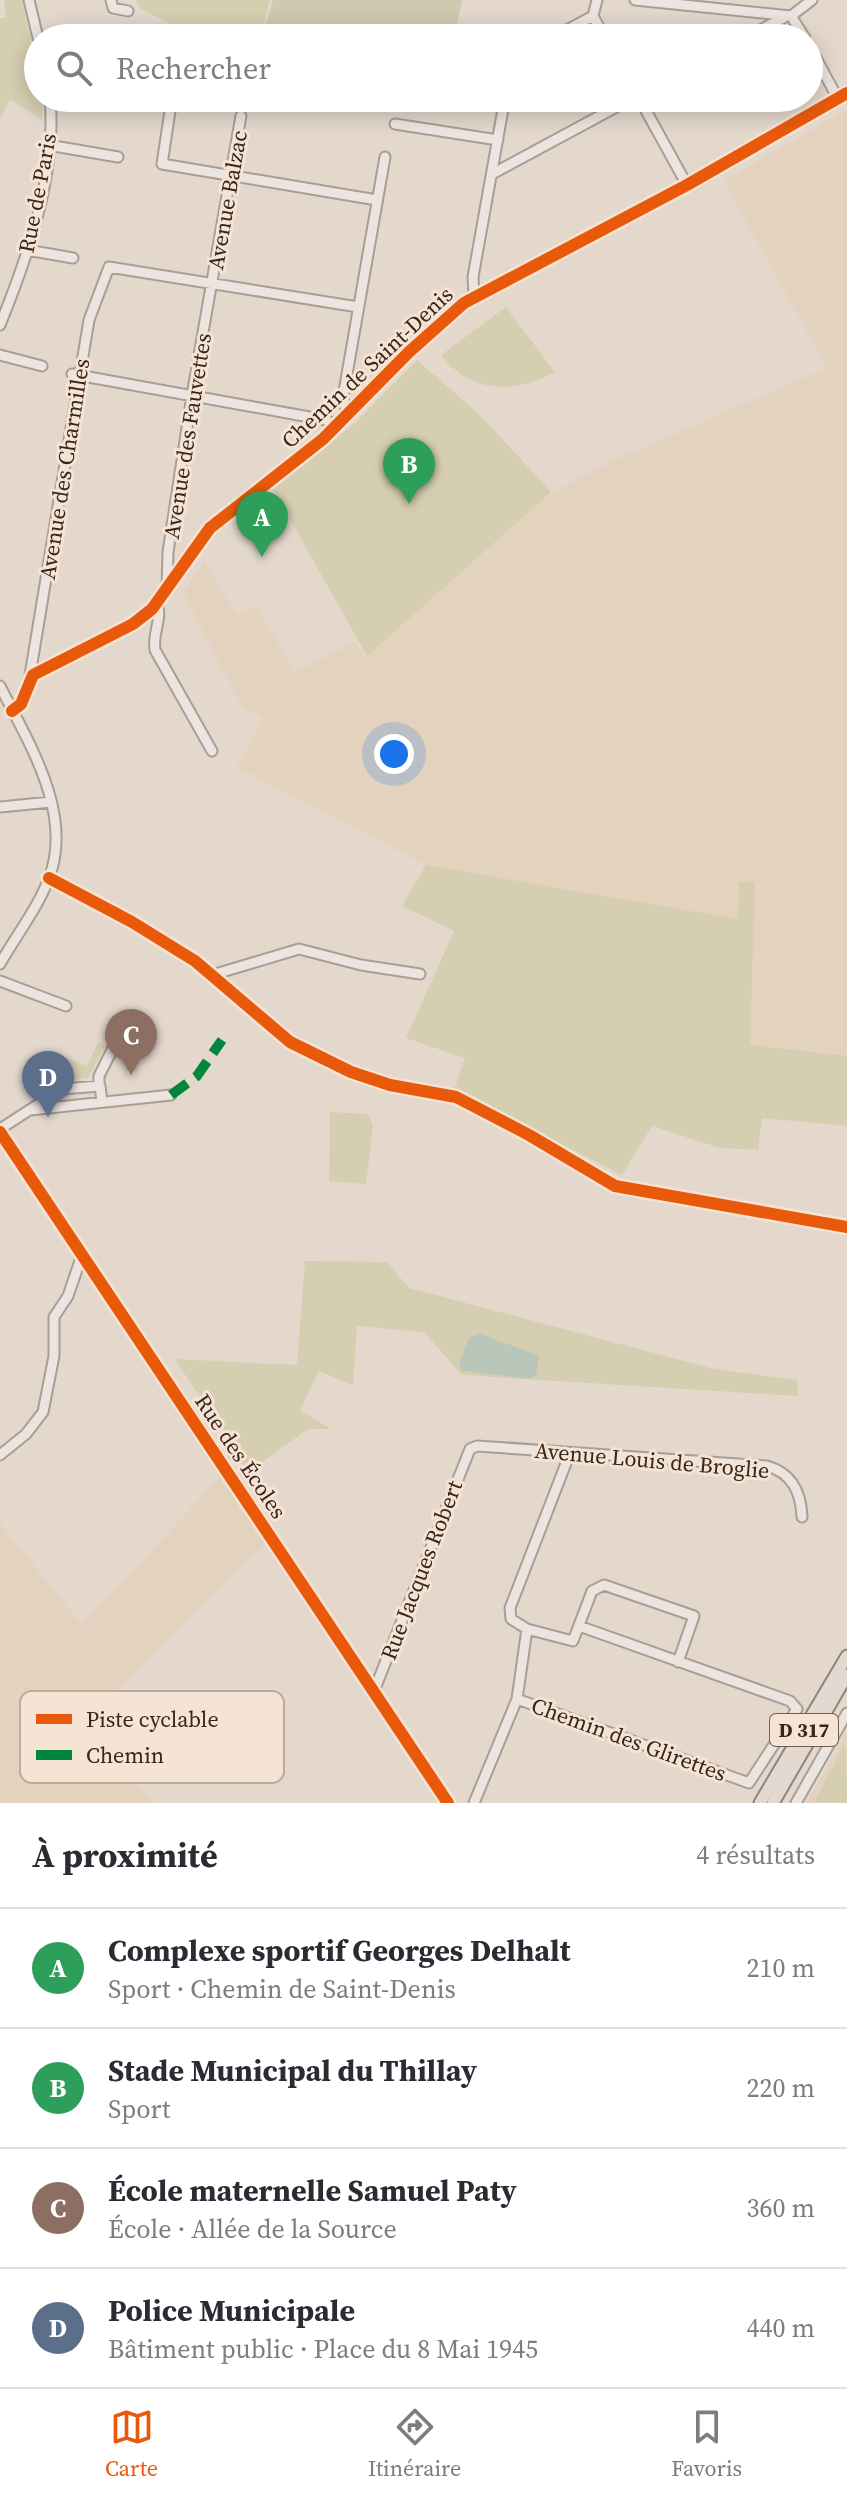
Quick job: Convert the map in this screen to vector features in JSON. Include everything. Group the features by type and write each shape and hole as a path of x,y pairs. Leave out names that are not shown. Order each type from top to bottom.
{"main road":[{"name":"D 317","path":"760,1803 847,1656"},
{"name":"D 317","path":"773,1803 847,1675"}],"street":[{"path":"29,0 35,24"},
{"path":"111,0 113,8 128,11"},
{"path":"597,0 593,16 597,24"},
{"path":"635,0 788,16 794,24"},
{"path":"772,24 812,0"},
{"path":"578,24 593,16"},
{"path":"823,67 842,96"},
{"name":"Chemin de Saint-Denis","path":"823,107 842,96"},
{"name":"Rue de Paris","path":"0,325 27,250 48,145 50,112"},
{"path":"170,112 162,164 377,200"},
{"path":"474,296 473,277 503,112"},
{"path":"492,174 609,112"},
{"path":"644,112 687,185"},
{"name":"Chemin de Saint-Denis","path":"12,711 21,704 29,681 38,672 133,624 157,603 210,528 323,439 442,321 474,296 687,185 814,112"},
{"name":"Avenue Balzac","path":"212,283 241,116"},
{"path":"395,124 498,140"},
{"path":"48,145 118,157"},
{"path":"347,416 343,397 385,157"},
{"path":"27,250 73,258"},
{"name":"Avenue des Charmilles","path":"29,681 76,374 89,320 109,267 115,265 212,283"},
{"path":"212,283 358,307"},
{"name":"Avenue des Fauvettes","path":"167,590 168,552 212,283"},
{"path":"0,355 42,366"},
{"path":"76,374 326,420 335,425"},
{"path":"157,603 160,610 154,631 155,650 212,751"},
{"path":"0,686 51,802 56,834 49,878 0,964"},
{"path":"0,807 51,802"},
{"path":"49,878 132,922 212,975 255,1016 290,1042 319,1058 390,1085 456,1097 529,1135 615,1186 847,1227"},
{"path":"212,975 299,949 361,965 420,974"},
{"path":"0,981 34,997 66,1006"},
{"path":"102,1102 99,1076 114,1046"},
{"path":"0,1130 62,1089 99,1086"},
{"path":"30,1110 171,1095"},
{"name":"Rue des Écoles","path":"0,1130 448,1803"},
{"path":"0,1455 26,1434 43,1412 54,1356 54,1317 68,1296 82,1255"},
{"name":"Rue Jacques Robert","path":"374,1691 470,1449"},
{"name":"Avenue Louis de Broglie","path":"470,1449 767,1466 782,1470 792,1481 802,1501 802,1517"},
{"path":"570,1453 510,1608 511,1619 527,1629 570,1642 577,1636 579,1626 592,1591 604,1585 694,1616 678,1662 579,1626"},
{"path":"474,1803 517,1699 527,1629"},
{"name":"Chemin des Glirettes","path":"517,1699 749,1783 797,1709 790,1701 678,1662"},
{"path":"796,1803 847,1713"}],"shaded area":[{"path":"4,0 22,0 27,24 24,24 24,108 10,99 0,119 0,18 6,18"},
{"path":"136,0 270,0 264,24 170,24 141,9"},
{"path":"273,0 462,0 457,24 266,24"},
{"path":"847,109 847,1056 750,1046 738,919 426,865 237,767 263,719 241,705 183,592 205,562 237,616 256,607 296,672 355,642 365,656 542,498 612,461 827,368 724,181"},
{"path":"30,112 42,112 42,120"},
{"path":"506,307 555,372 525,384 494,386 466,377 441,355"},
{"path":"417,360 480,415 551,492 367,656 273,489 355,423"},
{"path":"426,865 738,919 739,882 755,882 750,1045 847,1056 847,1126 762,1118 758,1150 720,1148 652,1126 622,1175 454,1090 465,1058 406,1038 454,931 402,906"},
{"path":"98,1042 105,1046 88,1078 59,1082 49,1079 59,1055 87,1066"},
{"path":"330,1112 368,1114 373,1125 366,1184 329,1181"},
{"path":"305,1261 387,1262 409,1288 714,1369 797,1380 798,1396 462,1375 424,1332 357,1326 353,1385 319,1371 300,1410 331,1429 308,1429 254,1468 227,1459 233,1443 174,1359 297,1365"},
{"path":"479,1333 539,1356 536,1375 530,1379 463,1371 459,1363 469,1338"},
{"path":"222,1475 267,1543 117,1691 20,1691 20,1783 135,1783 152,1803 0,1803 0,1523 82,1625"},
{"path":"847,1732 847,1803 806,1803"},
{"path":"845,1744 847,1803 814,1803"}],"marked path":[{"path":"171,1095 197,1076 222,1040"}],"cycle path":[{"path":"823,107 847,93"},
{"path":"12,711 21,704 33,675 133,624 152,609 210,528 323,439 409,352 464,303 687,185 814,112"},
{"path":"49,878 132,922 195,961 290,1042 351,1072 390,1085 456,1097 529,1135 615,1186 847,1227"},
{"path":"0,1132 448,1803"}],"place":[{"name":"Stade Municipal du Thillay","path":"409,504"},
{"name":"Complexe sportif Georges Delhalt","path":"262,557"},
{"name":"École maternelle Samuel Paty","path":"131,1075"},
{"name":"Police Municipale","path":"48,1117"}]}
